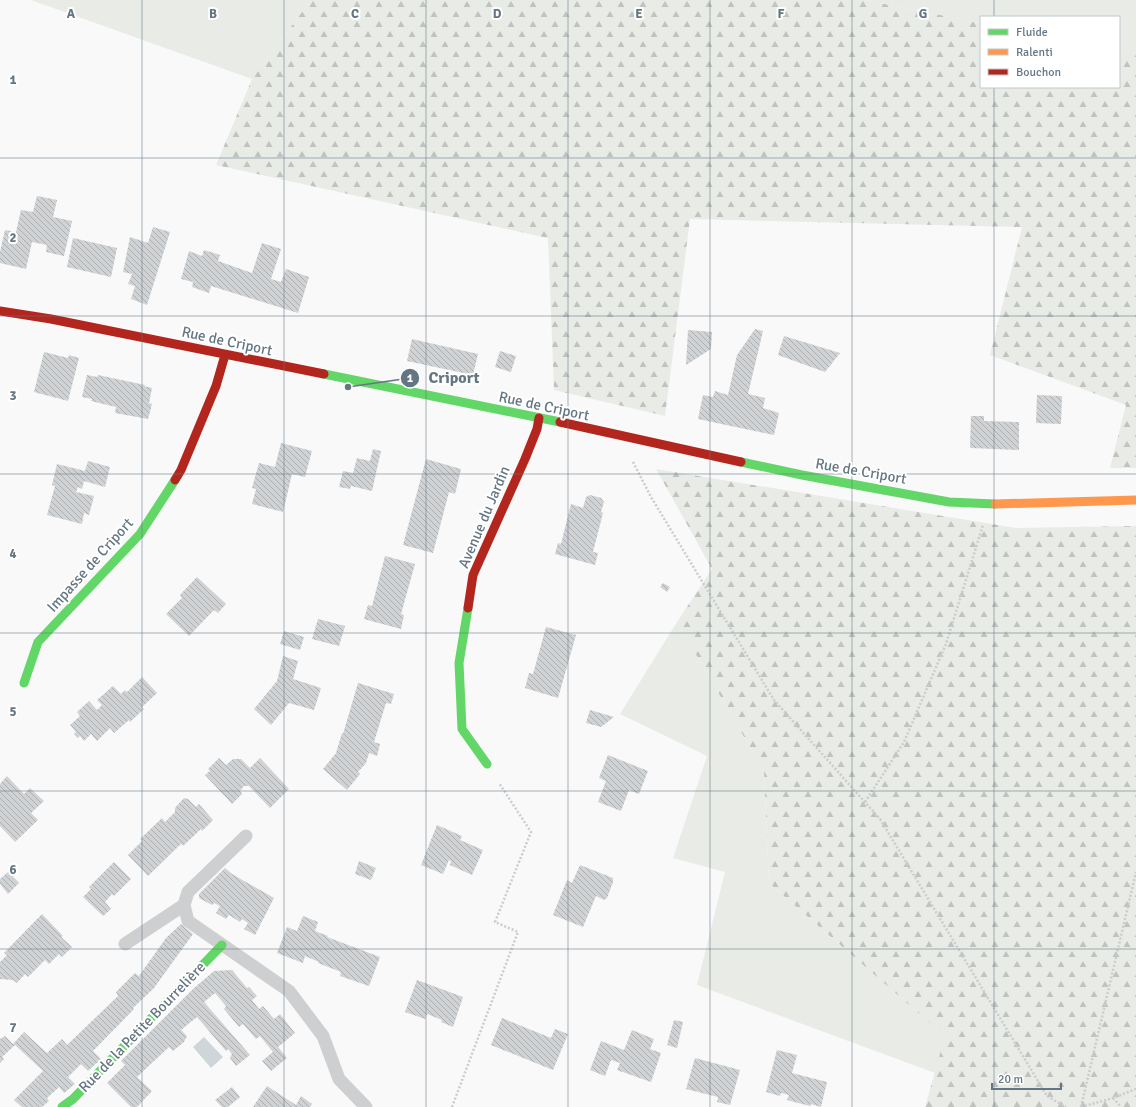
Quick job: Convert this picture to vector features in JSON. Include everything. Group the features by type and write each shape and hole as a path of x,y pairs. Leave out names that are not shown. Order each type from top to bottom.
{"street":[{"name":"Rue de Criport","path":"0,311 51,319 539,418 802,475 949,502 990,504 1136,500"},
{"name":"Impasse de Criport","path":"24,683 38,642 140,534 181,470 216,386 225,355"},
{"name":"Avenue du Jardin","path":"487,764 462,730 459,663 473,576 525,459 537,429 539,418"},
{"name":"Rue de la Petite Bourrelière","path":"62,1107 73,1099 222,945"}],"lane":[{"path":"246,836 188,892 184,905 188,921 289,991 323,1036 339,1079 366,1107"},
{"path":"125,944 184,905"}],"path":[{"path":"620,436 651,497 774,700 880,819 1048,1096 1066,1107"},
{"path":"865,802 904,742 946,644 990,504"},
{"path":"452,1107 518,932 495,922 530,832 487,764"},
{"path":"1136,872 1081,1107 1113,1098 1136,1089"},
{"path":"1113,1098 1121,1107"}],"green space":[{"path":"31,0 311,0 252,79"},
{"path":"311,0 864,0 980,23 980,88 1120,88 1120,49 1136,53 1136,468 1110,468 1126,405 990,355 1022,227 690,219 665,416 554,390 548,238 216,165 252,79"},
{"path":"864,0 1136,0 1136,53 1120,49 1120,16 980,16 980,23"},
{"path":"656,469 1016,528 1136,526 1136,1107 925,1107 945,1036 769,883 764,771 677,622 712,569"},
{"path":"677,622 764,771 769,883 945,1036 935,1073 697,985 725,872 673,858 707,756 620,714"}],"shaded area":[{"path":"204,1037 223,1057 211,1068 193,1047"}],"building":[{"path":"37,196 57,200 53,217 72,221 64,256 46,252 47,245 32,242 26,269 0,263 0,252 5,230 16,232 21,210 33,212"},
{"path":"153,227 170,232 147,305 131,299 135,286 128,284 132,274 123,272 130,237 148,243"},
{"path":"73,238 117,248 111,277 67,267"},
{"path":"262,243 281,249 271,279 281,282 286,269 309,277 298,313 211,286 209,293 192,287 193,282 181,279 189,251 202,256 204,250 220,255 218,261 252,273"},
{"path":"755,329 763,331 748,394 765,398 763,408 779,413 774,435 698,419 703,395 713,397 715,391 728,395 737,355"},
{"path":"688,330 712,332 711,349 686,365"},
{"path":"784,336 840,353 825,372 778,355"},
{"path":"412,339 478,354 473,375 407,361"},
{"path":"500,351 516,356 511,372 495,367"},
{"path":"44,352 68,358 69,355 79,358 68,401 34,392"},
{"path":"87,375 97,377 98,375 145,385 144,386 152,388 149,403 152,404 148,419 115,413 116,407 91,401 92,399 82,397"},
{"path":"1037,395 1062,396 1061,424 1036,423"},
{"path":"971,416 984,416 984,421 1019,422 1019,450 970,448"},
{"path":"281,443 312,451 305,477 292,474 283,512 252,504 256,489 252,488 259,463 275,467"},
{"path":"373,449 381,451 372,491 351,486 350,489 339,487 343,471 353,473 357,458 370,461"},
{"path":"426,459 461,469 455,494 449,492 433,553 403,545"},
{"path":"88,461 110,467 105,487 84,481 82,489 78,487 76,492 94,496 89,515 84,513 82,524 47,515 55,486 52,485 57,464 85,471"},
{"path":"590,495 601,498 604,502 601,512 603,513 593,552 598,553 595,565 555,554 558,543 561,544 571,504 583,508 586,497"},
{"path":"385,556 415,564 401,614 404,615 401,629 364,619 368,605 372,606"},
{"path":"197,577 226,604 218,613 214,610 189,636 166,614 182,598 180,595"},
{"path":"663,583 670,587 667,592 660,587"},
{"path":"318,619 345,626 339,646 312,639"},
{"path":"546,627 576,635 558,698 525,688 529,673 533,674"},
{"path":"284,631 304,637 300,650 280,644"},
{"path":"283,656 298,661 293,679 321,688 314,710 289,703 271,725 254,709 277,681"},
{"path":"142,677 157,693 142,707 144,709 130,722 129,720 114,733 110,728 97,741 91,734 84,741 80,736 78,738 74,734 76,732 70,725 80,716 77,712 89,701 97,710 102,705 97,700 113,686 121,694 125,690 127,692"},
{"path":"358,683 394,694 391,704 386,703 374,742 380,744 377,756 369,753 366,763 358,772 360,774 347,790 323,769 336,753"},
{"path":"590,710 614,717 601,727 586,723"},
{"path":"608,755 648,771 639,794 629,790 621,811 598,802 606,781 599,778"},
{"path":"219,758 226,765 233,759 241,759 250,768 260,758 289,789 270,808 249,786 244,786 240,791 242,794 232,804 205,775 210,771 208,769"},
{"path":"7,776 24,794 30,788 44,801 31,813 38,820 15,842 0,826 0,784"},
{"path":"184,798 188,799 196,807 199,804 213,820 183,846 181,844 148,876 128,855 142,841 140,839 162,818 165,822 175,812 175,808"},
{"path":"437,825 462,836 460,840 483,850 472,875 450,865 451,861 449,860 443,874 421,865"},
{"path":"359,861 376,868 371,880 355,874"},
{"path":"114,862 131,879 114,896 112,894 105,902 111,909 103,916 83,897 91,889 89,887"},
{"path":"580,865 613,878 607,898 604,900 596,896 583,927 553,915 567,880 572,883"},
{"path":"225,868 232,874 274,898 255,935 244,929 248,923 242,919 240,922 229,915 226,919 216,913 220,906 214,903 212,905 199,898 199,894"},
{"path":"8,872 19,883 8,894 0,884 0,879"},
{"path":"42,914 63,936 61,937 72,947 62,957 59,954 49,964 45,960 28,977 25,974 17,983 13,980 0,979 0,962 7,955 4,953"},
{"path":"303,916 318,922 315,931 380,957 369,986 340,976 341,972 305,956 303,963 277,953 287,927 297,931"},
{"path":"181,924 193,934 154,988 93,1051 101,1059 88,1071 81,1064 68,1077 75,1084 64,1093 59,1087 47,1098 49,1101 42,1107 22,1107 14,1100 43,1071 15,1045 2,1057 4,1059 0,1063 0,1039 5,1036 13,1044 24,1032 47,1053 62,1039 67,1045 118,996 116,992 135,973 139,976 166,938"},
{"path":"232,970 247,988 249,987 257,996 252,1000 259,1009 263,1006 274,1019 280,1014 295,1033 278,1047 287,1058 271,1071 262,1061 273,1052 260,1036 256,1039 243,1024 239,1027 224,1009 226,1006 215,993 204,1002 250,1055 236,1066 230,1058 232,1054 228,1049 226,1051 197,1017 181,1030 187,1036 184,1042 173,1051 169,1047 137,1077 152,1091 137,1107 131,1107 107,1083 125,1065 121,1061 193,989 214,971"},
{"path":"417,980 463,997 453,1027 441,1022 442,1020 427,1014 425,1019 405,1012"},
{"path":"502,1018 551,1038 555,1029 568,1034 553,1070 491,1045"},
{"path":"674,1020 683,1022 677,1048 667,1045"},
{"path":"632,1030 654,1039 650,1049 661,1053 651,1082 617,1070 620,1063 611,1060 605,1076 590,1070 601,1041 624,1050"},
{"path":"777,1050 797,1055 792,1073 827,1082 821,1107 811,1104 810,1106 787,1100 789,1095 781,1093 780,1096 766,1092"},
{"path":"695,1058 740,1070 730,1105 717,1102 718,1097 686,1089"},
{"path":"267,1086 296,1105 301,1096 312,1104 310,1107 253,1107"},
{"path":"232,1087 240,1097 228,1107 222,1107 215,1100"}],"traffic: fast":[{"path":"324,374 560,422"},
{"path":"741,462 802,475 949,502 995,504"},
{"path":"24,683 38,642 140,534 175,480"},
{"path":"468,608 459,663 462,729 487,764"},
{"path":"62,1107 73,1099 222,945"}],"traffic: slow":[{"path":"995,504 1136,500"}],"traffic: jam":[{"path":"0,311 51,319 324,374"},
{"path":"175,480 181,470 216,386 225,355"},
{"path":"468,608 473,575 525,459 537,429 539,418"},
{"path":"560,422 741,462"}],"place":[{"name":"Criport","path":"348,387"}]}
